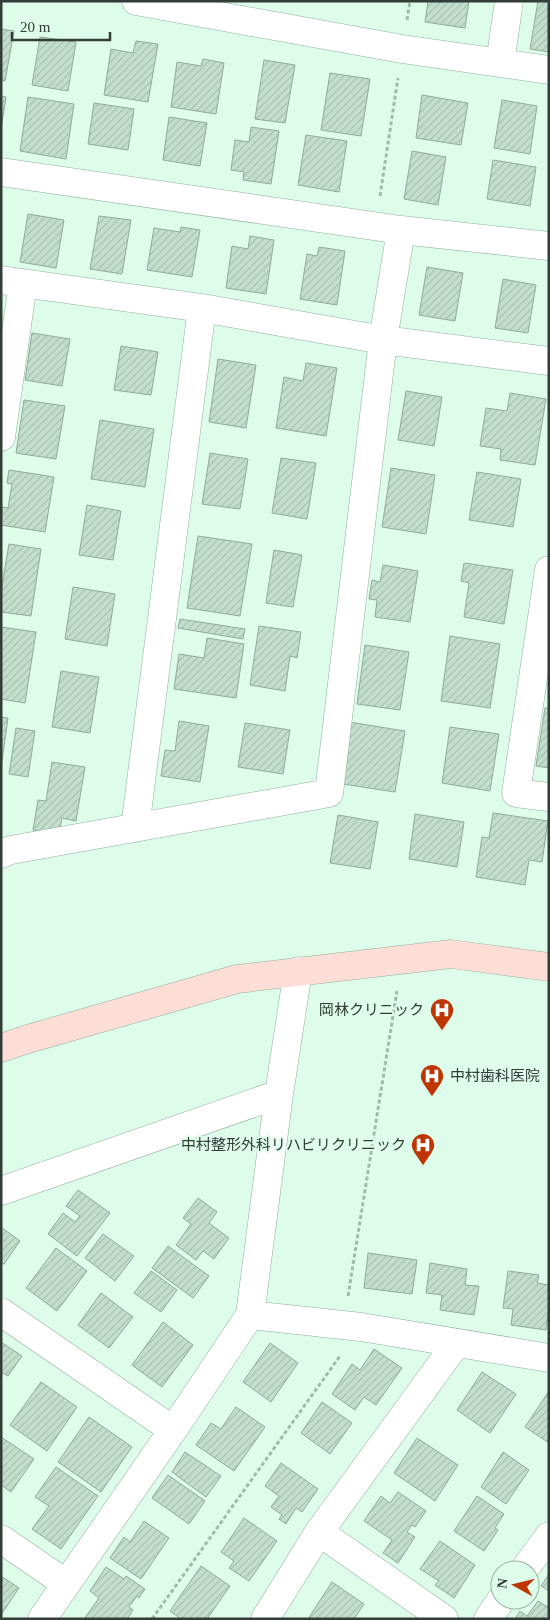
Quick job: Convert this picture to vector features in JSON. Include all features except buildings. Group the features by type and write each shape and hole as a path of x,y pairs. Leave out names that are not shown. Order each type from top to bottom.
{"street":[{"path":"136,1 402,49 549,70"},
{"path":"500,62 509,1"},
{"path":"1,172 388,228 549,246"},
{"path":"1,854 11,850 329,793 383,340 388,228"},
{"path":"1,437 12,282 202,308 383,340 549,361"},
{"path":"135,828 202,308"},
{"path":"549,570 516,792 549,798"},
{"path":"1,1048 236,979 451,954 549,966"},
{"path":"42,1619 250,1315 279,1094 298,971"},
{"path":"1,1191 279,1094"},
{"path":"1,1312 173,1430"},
{"path":"250,1315 352,1327 549,1358"},
{"path":"265,1619 319,1532 456,1344"},
{"path":"319,1532 444,1619"},
{"path":"531,1560 549,1536"},
{"path":"1,1539 65,1584"}],"path":[{"path":"388,228 402,49 410,1"},
{"path":"152,1619 352,1327 402,959"}],"place":[{"name":"岡林クリニック","path":"442,1031"},
{"name":"中村歯科医院","path":"432,1097"},
{"name":"中村整形外科リハビリクリニック","path":"423,1166"}]}
